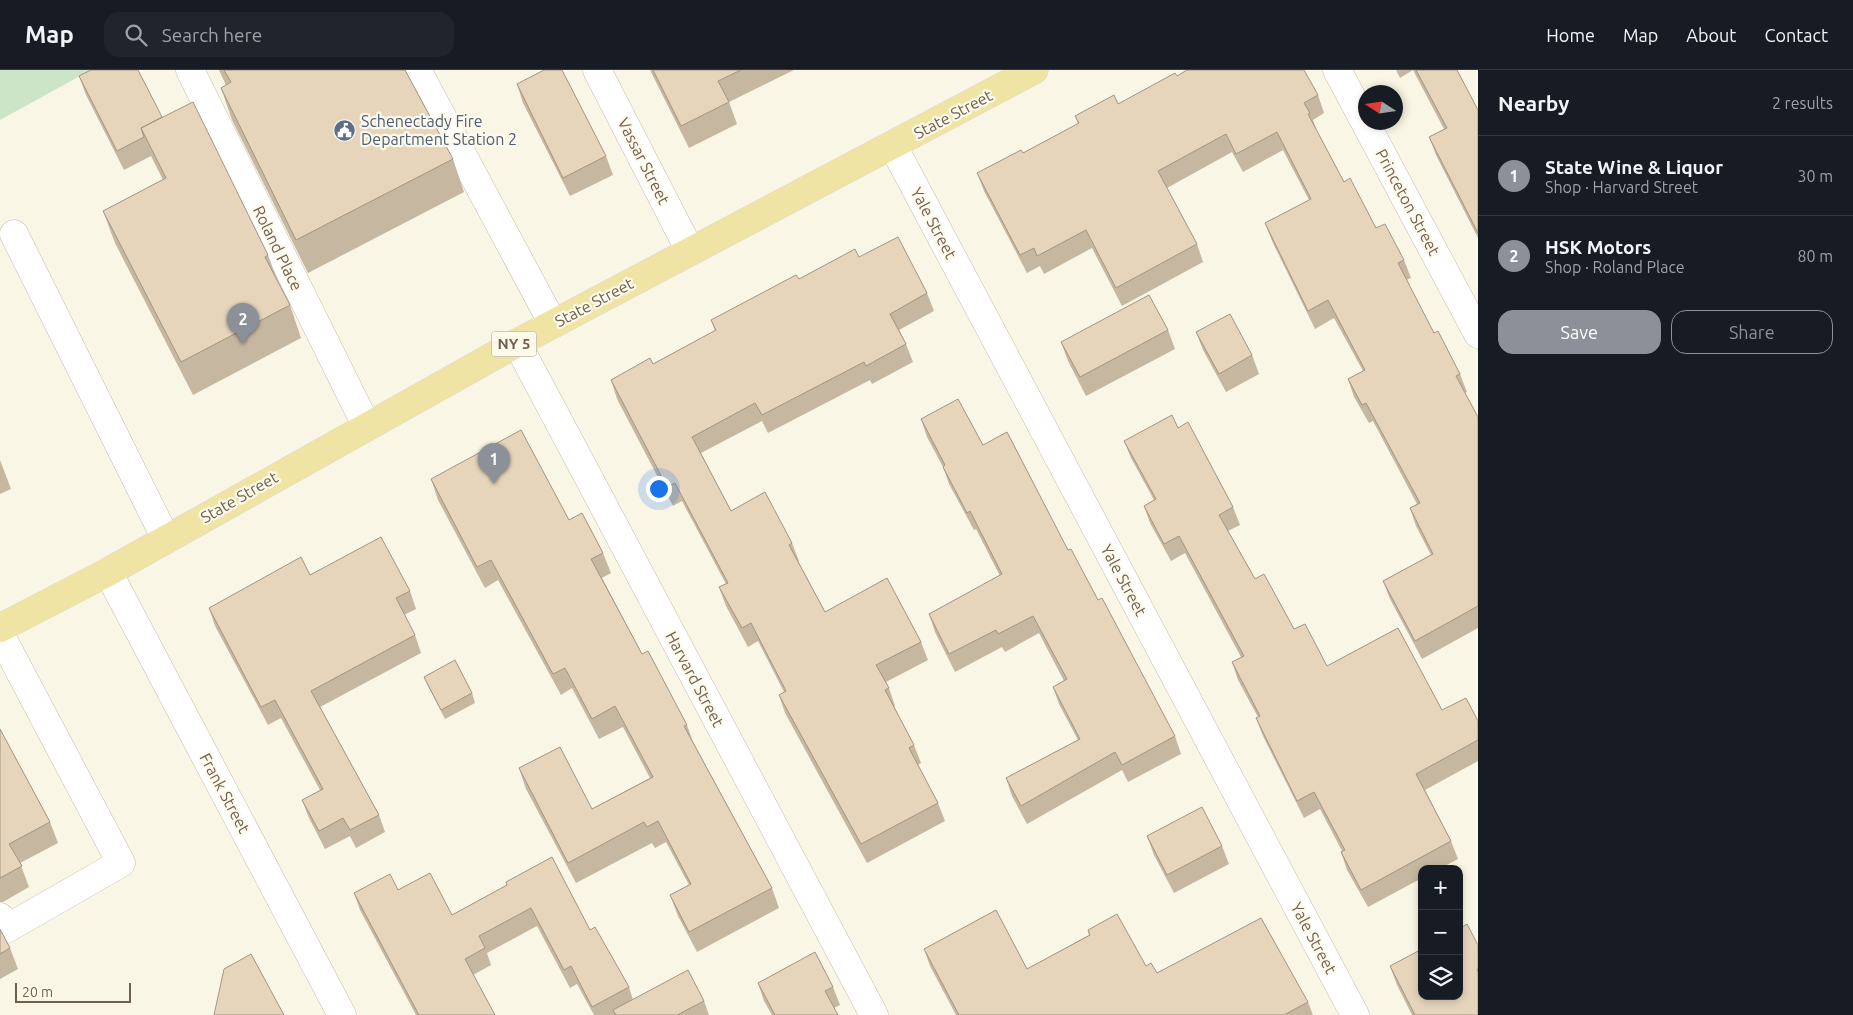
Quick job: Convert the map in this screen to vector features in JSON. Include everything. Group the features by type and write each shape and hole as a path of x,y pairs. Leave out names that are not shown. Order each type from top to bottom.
{"main road":[{"name":"State Street","path":"0,628 108,572 366,425 517,343 1034,70"}],"street":[{"path":"417,70 553,324"},
{"name":"Vassar Street","path":"597,70 690,251"},
{"name":"Princeton Street","path":"1337,70 1478,334"},
{"name":"Roland Place","path":"192,71 366,425"},
{"name":"Yale Street","path":"893,146 1355,1015"},
{"path":"14,234 166,539"},
{"name":"Harvard Street","path":"517,343 874,1015"},
{"name":"Frank Street","path":"108,572 342,1015"},
{"path":"0,634 121,863 6,929 0,917"}],"green space":[{"path":"0,70 91,70 0,120"}],"building":[{"path":"91,70 138,70 162,117 141,128 144,137 117,151 79,76"},
{"name":"Schenectady Fire Department Station 2","path":"224,70 405,70 453,159 296,240 221,88 231,82"},
{"path":"544,70 562,70 606,156 563,178 517,84"},
{"path":"653,70 741,70 718,81 729,102 681,126"},
{"path":"1187,70 1304,70 1318,95 1304,103 1310,113 1308,114 1344,182 1350,178 1376,228 1385,224 1404,260 1398,263 1434,333 1438,331 1460,374 1456,376 1478,417 1478,606 1415,641 1383,581 1433,554 1410,508 1420,503 1366,403 1362,405 1348,379 1365,370 1328,300 1308,311 1265,223 1311,199 1277,132 1236,154 1226,134 1158,171 1197,244 1116,288 1086,230 1037,256 1034,248 1020,255 977,173 1021,150 1023,153 1079,123 1075,116 1114,95 1118,104 1175,73 1177,76"},
{"path":"1416,70 1457,70 1478,110 1478,233 1429,137 1447,128"},
{"path":"193,102 268,255 265,257 290,305 181,362 103,211 166,178 141,128"},
{"path":"898,237 927,293 890,314 906,344 866,366 864,362 762,415 755,403 692,437 731,511 765,492 792,543 789,545 825,612 887,578 921,642 876,665 889,688 885,690 914,745 909,748 938,803 861,844 779,695 786,691 751,623 742,628 719,587 728,583 675,483 667,487 611,380 650,358 653,364 716,330 711,320 796,275 799,279 855,249 859,257"},
{"path":"1149,295 1168,330 1080,377 1061,342"},
{"path":"1230,314 1252,355 1219,374 1196,332"},
{"path":"958,399 983,445 1007,432 1068,550 1071,549 1098,600 1102,598 1175,736 1122,765 1115,752 1021,806 1006,778 1080,739 1053,687 1067,679 1033,616 998,634 996,630 949,654 929,614 1002,574 970,511 967,513 921,419"},
{"path":"1172,415 1178,428 1188,422 1233,507 1219,515 1255,579 1264,574 1294,629 1305,624 1327,666 1398,628 1442,710 1466,698 1478,721 1478,740 1416,774 1451,841 1361,890 1341,852 1345,850 1314,792 1297,801 1256,718 1260,716 1232,662 1244,656 1179,536 1164,544 1144,506 1156,499 1124,441"},
{"path":"521,430 569,520 582,513 603,553 591,559 642,654 648,651 687,725 684,726 772,888 689,932 670,895 691,884 658,821 647,827 644,822 568,863 519,768 560,747 592,809 653,777 615,706 592,719 565,668 553,674 491,560 477,567 431,479"},
{"path":"381,537 410,591 396,598 415,635 311,691 379,815 350,830 343,818 319,831 302,800 323,789 275,700 261,707 209,608 301,557 310,575"},
{"path":"455,660 472,693 441,710 424,677"},
{"path":"0,729 50,822 9,844 22,866 0,878"},
{"path":"1202,807 1222,846 1167,875 1147,836"},
{"path":"552,857 590,930 595,927 629,987 592,1007 571,966 564,970 531,908 479,936 485,948 465,959 495,1015 419,1015 354,893 390,874 398,890 430,873 452,915 507,885 506,882"},
{"path":"996,910 1027,969 1090,935 1088,930 1117,914 1146,966 1151,963 1157,973 1261,918 1308,1002 1284,1015 959,1015 924,949"},
{"path":"1467,924 1478,945 1478,1015 1415,1015 1390,966 1418,951 1418,1000 1463,1000 1463,926"},
{"path":"0,929 10,948 0,954"},
{"path":"815,952 833,987 825,991 838,1015 775,1015 758,983"},
{"path":"251,954 284,1015 214,1015 224,969"},
{"path":"688,970 704,1001 677,1015 616,1015 613,1010"}],"place":[{"name":"Schenectady Fire Department Station 2","path":"345,130"},
{"name":"HSK Motors","path":"243,344"},
{"name":"State Wine & Liquor","path":"494,484"}]}
